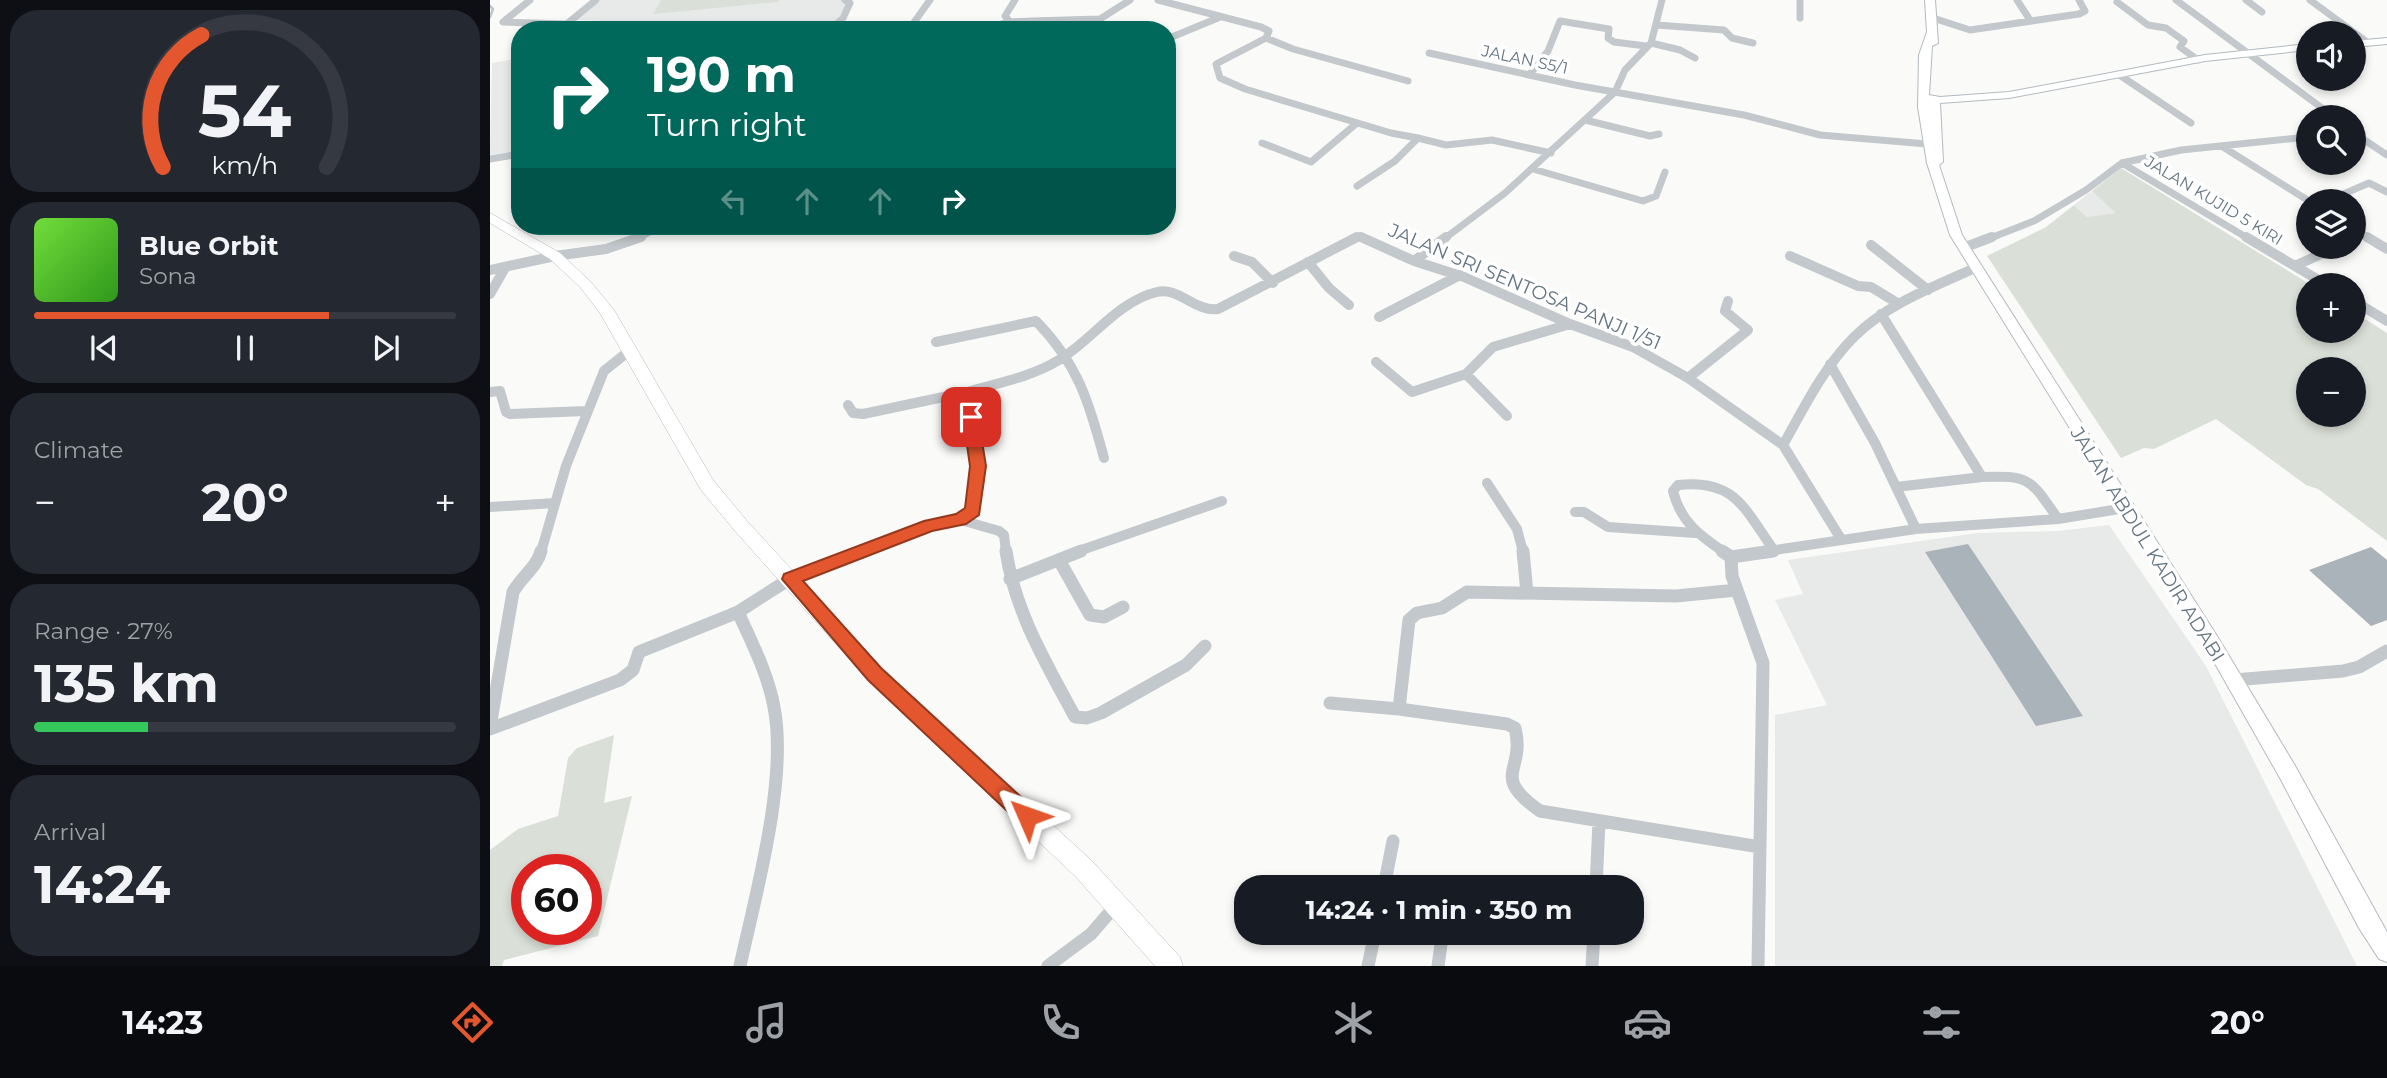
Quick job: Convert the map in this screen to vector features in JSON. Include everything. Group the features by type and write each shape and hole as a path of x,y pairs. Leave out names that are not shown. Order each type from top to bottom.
{"main road":[{"name":"JALAN ABDUL KADIR ADABI","path":"1930,0 1930,34 1934,48 1927,144 1944,203 1963,248 2234,680 2367,920 2387,951"},
{"path":"2367,43 2387,41"},
{"path":"1929,101 1982,100 2198,60 2296,48"},
{"name":"JALAN ABDUL KADIR ADABI","path":"1929,101 1938,145 1936,168"},
{"path":"490,218 511,230"},
{"path":"519,235 555,256 585,284 606,310 707,485 741,526 875,674 1084,869 1171,966"},
{"name":"JALAN ABDUL KADIR ADABI","path":"2367,920 2387,966"}],"street":[{"path":"503,22 530,0"},
{"path":"571,21 597,0"},
{"path":"840,21 850,6 845,0"},
{"path":"915,21 930,0"},
{"path":"1009,21 1005,16 1015,0"},
{"path":"1031,21 1100,19 1130,0"},
{"path":"1158,0 1171,1 1218,18 1266,29 1269,33 1266,38 1217,62 1215,68 1220,78 1245,89 1357,123 1446,145 1492,140 1551,153"},
{"path":"1413,261 1506,193 1615,92 1625,70 1648,45 1657,25 1662,0"},
{"path":"1800,0 1800,18"},
{"path":"2017,0 2030,20"},
{"path":"1930,17 1944,20 1956,28 1970,30 2079,14 2085,11 2079,0"},
{"path":"2176,0 2317,105"},
{"path":"2246,0 2262,12"},
{"path":"2310,0 2367,43"},
{"path":"2117,2 2148,25 2166,28 2176,35 2185,42 2180,47 2198,60"},
{"path":"1176,35 1218,18"},
{"path":"1530,75 1548,51 1560,21 1609,29 1608,38 1614,43 1680,50 1695,58"},
{"path":"495,22 511,22"},
{"path":"1657,25 1724,30 1732,38 1753,43"},
{"path":"1266,38 1408,81"},
{"name":"JALAN S5/1","path":"1429,53 1615,92 1744,115 1820,135 1927,144"},
{"path":"2118,74 2191,123"},
{"path":"1585,120 1650,136 1660,134"},
{"path":"1262,143 1305,162 1313,162 1357,123"},
{"path":"1357,186 1395,160 1418,138"},
{"path":"1963,248 2034,221 2086,190 2122,163 2181,150 2296,138"},
{"path":"2366,141 2387,155"},
{"path":"2223,147 2296,193"},
{"path":"490,159 511,156"},
{"name":"JALAN KUJID 5 KIRI","path":"2122,163 2307,273"},
{"path":"1533,169 1643,201 1649,201 1656,196 1665,172"},
{"path":"2356,189 2387,179"},
{"path":"2370,183 2387,192"},
{"path":"490,270 555,256 606,250 644,235"},
{"name":"JALAN SRI SENTOSA PANJI 1/51","path":"848,405 853,413 863,414 897,408 967,392 1049,366 1068,355 1122,311 1157,293 1168,292 1199,309 1212,311 1273,283 1359,236 1413,261 1460,275 1570,324 1633,347 1688,378 1783,445 1841,539"},
{"path":"2366,239 2387,249"},
{"path":"1871,245 1928,290"},
{"path":"1234,256 1252,262 1273,283"},
{"path":"1790,256 1858,286 1871,287 1899,304"},
{"path":"2295,266 2310,259"},
{"path":"1308,262 1329,288 1349,305"},
{"path":"490,294 505,268"},
{"path":"1783,445 1830,365 1854,337 1881,314 1975,268"},
{"path":"1379,317 1460,275"},
{"path":"1688,378 1744,337 1748,330 1726,313 1728,301"},
{"path":"2366,309 2387,321"},
{"path":"1881,314 1982,477"},
{"path":"936,342 1036,321 1068,355 1082,380 1104,458"},
{"path":"1376,362 1393,374 1409,392 1466,374 1493,347 1570,324"},
{"path":"629,351 604,370 586,411 538,562 522,576 513,592 493,692 490,728 620,680 633,670 639,652 738,612 790,579 930,525 961,520 999,531 1004,536 1010,579 1022,617 1072,713 1079,719 1101,713 1186,665 1205,646"},
{"path":"1830,365 1875,443 1916,529"},
{"path":"1466,374 1507,416"},
{"path":"490,391 500,391 506,412 510,414 586,411"},
{"path":"961,520 975,507 978,466 967,392"},
{"path":"1896,487 1982,477 2025,477 2033,483 2058,519"},
{"path":"1773,549 1725,488 1707,481 1678,485 1673,491 1684,518 1695,533 1731,557 1916,529 2058,519 2125,508"},
{"path":"1487,483 1492,496 1517,529 1523,552 1527,593"},
{"path":"1010,579 1222,501"},
{"path":"490,507 555,503"},
{"path":"1575,512 1584,512 1608,527 1695,533"},
{"path":"1731,557 1737,590 1763,663 1758,966"},
{"path":"1059,560 1090,615 1104,617 1123,607"},
{"path":"1399,709 1409,620 1412,615 1442,608 1467,592 1667,596 1737,590"},
{"path":"738,612 762,666 776,721 772,797 740,966"},
{"path":"2234,680 2343,671 2360,667 2387,651"},
{"path":"1330,704 1399,709 1511,726 1517,736 1510,777 1517,795 1540,811 1760,847"},
{"path":"1597,875 1600,822"},
{"path":"1386,875 1393,841"},
{"path":"1048,966 1091,934 1116,905"},
{"path":"1368,966 1372,945"},
{"path":"1438,966 1441,945"},
{"path":"1592,966 1593,945"}],"shaded area":[{"path":"601,0 841,0 847,3 837,21 577,20"},
{"path":"661,0 779,0 653,14"},
{"path":"511,60 511,152 490,155 492,63"},
{"path":"2121,168 2296,276 2296,343 2366,343 2366,320 2387,333 2387,541 2318,489 2306,485 2216,419 2154,449 2144,448 2121,458 1987,256 2046,227 2074,205 2087,217 2116,213 2092,191"},
{"path":"2092,191 2117,213 2087,217 2074,205"},
{"path":"2109,525 2206,666 2357,966 1775,966 1775,715 1827,705 1775,600 1803,594 1788,560 1977,533 2058,531"},
{"path":"614,735 604,803 632,796 602,920 602,854 511,854 511,945 563,945 504,960 502,966 490,966 490,850 518,829 558,816 568,758 577,748"}],"building":[{"path":"1968,544 2083,716 2036,726 1925,552"},
{"path":"2371,547 2387,560 2387,620 2371,626 2309,570"}],"waterway":[{"path":"490,6 493,9 490,17"}],"route":[{"path":"971,417 978,466 973,511 961,520 930,525 790,579 875,674 1027,816"}]}
